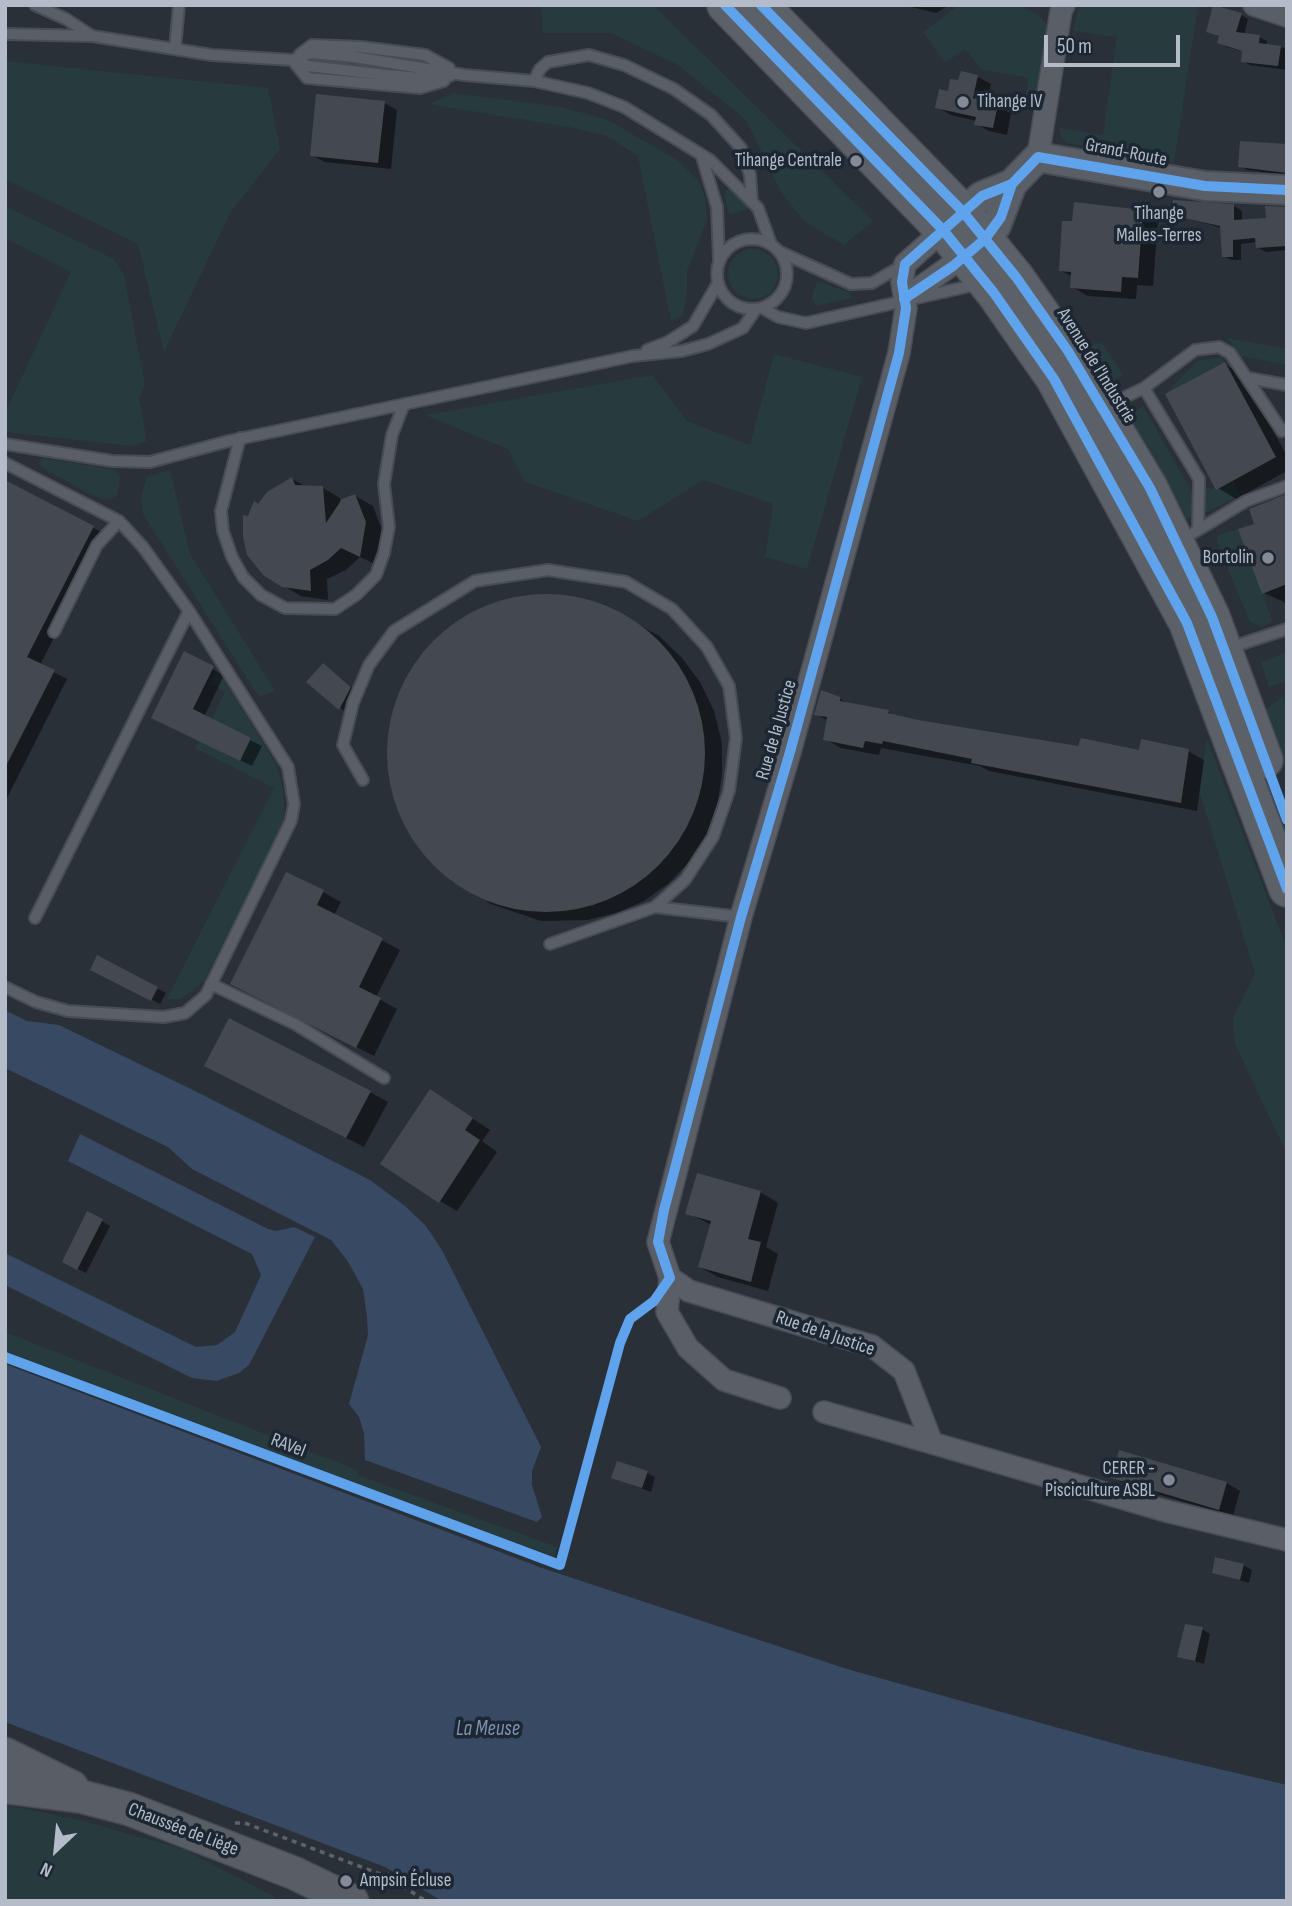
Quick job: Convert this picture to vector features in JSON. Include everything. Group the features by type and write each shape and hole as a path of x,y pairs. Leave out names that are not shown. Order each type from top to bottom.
{"main road":[{"name":"Avenue de l'Industrie","path":"725,5 966,228 986,283 1055,379 1187,623 1212,652 1287,820"},
{"name":"Avenue de l'Industrie","path":"761,5 966,228 1068,351 1150,488 1187,537 1212,652 1287,889"},
{"path":"5,1754 68,1784 83,1797"},
{"name":"Chaussée de Liège","path":"5,1787 83,1797 177,1826 352,1901"}],"street":[{"path":"904,299 966,228 1038,157 1046,109 1059,76 1061,11 1065,5"},
{"path":"1254,5 1287,16"},
{"name":"Grand-Route","path":"1038,157 1205,186 1287,190"},
{"path":"905,264 966,228 1001,217 1012,184"},
{"name":"Rue de la Justice","path":"780,1398 724,1380 688,1348 667,1311 670,1278 658,1242 664,1210 741,917 790,752 899,354 906,308 905,264"},
{"name":"Rue de la Justice","path":"670,1278 689,1291 872,1346 904,1371 932,1443"},
{"path":"824,1412 1166,1511 1287,1540"}],"lane":[{"path":"35,5 66,19 92,36"},
{"path":"174,49 179,5"},
{"path":"5,34 92,36 174,49 293,60 310,53 355,57 464,75 534,81 588,93 624,107 710,160 752,201 764,222 771,244"},
{"path":"534,81 540,69 548,62 589,55 624,65 674,89 710,115 741,148 750,175 752,201"},
{"path":"293,60 307,78 360,84 420,88 464,75"},
{"path":"633,356 668,342 693,326 718,283 717,207 702,157"},
{"path":"718,283 729,301 747,309 759,308 776,300 786,283 785,260 771,244 751,239 728,247 719,260"},
{"path":"780,252 850,284 872,283 905,264"},
{"path":"759,308 778,317 806,323 904,299 986,283"},
{"path":"5,444 112,461 150,462 240,438 633,356 682,351 708,344 743,328 759,308"},
{"path":"1102,408 1144,388 1195,350 1219,347 1230,353 1282,431 1287,429"},
{"path":"1248,378 1287,385"},
{"path":"1144,388 1199,479 1187,537"},
{"path":"240,438 221,511 223,531 238,567 261,595 285,608 335,609 356,595 376,575 384,553 389,527 385,504 386,470 392,435 404,404"},
{"path":"5,463 119,521 143,547 189,611 288,768 294,804 291,821 206,995 185,1013 164,1017 68,1011 36,1002 5,987"},
{"path":"1187,537 1245,501 1287,486"},
{"path":"54,632 97,545 119,521"},
{"path":"363,780 343,745 353,703 369,665 394,631 475,581 548,570 626,582 672,609 707,647 729,686 736,738 729,791 713,836 685,880 655,907 550,944"},
{"path":"35,918 189,611"},
{"path":"1212,652 1287,629"},
{"path":"655,907 741,917"},
{"path":"211,984 295,1024 384,1077"}],"path":[{"path":"979,100 980,95 1046,109"}],"green space":[{"path":"541,5 653,5 873,221 844,245 805,222 781,192 746,120 678,65 611,33 543,33"},
{"path":"959,5 1017,5 1037,14 1046,23 1049,31 1035,102 1025,100 1028,78 982,70 965,49 945,63 923,32"},
{"path":"1079,5 1198,5 1174,163 1068,143 1061,137 1059,128 1103,135 1117,37 1073,31"},
{"path":"5,61 268,88 280,149 230,213 164,352 138,244 5,179"},
{"path":"453,93 562,107 608,120 677,160 699,181 705,197 707,220 687,271 683,315 671,321 638,156 607,136 569,127 429,104"},
{"path":"729,188 741,196 750,208 729,215 724,192"},
{"path":"5,206 114,259 124,275 145,385 139,398 147,441 132,446 5,432 5,413 71,272 5,238"},
{"path":"753,249 771,256 778,274 771,292 753,299 735,292 728,274 735,256"},
{"path":"817,281 851,293 851,298 816,306 812,297"},
{"path":"1227,338 1287,349 1287,365 1241,356"},
{"path":"1102,343 1123,375 1110,382 1088,344"},
{"path":"774,354 862,377 807,569 765,557 773,504 703,480 638,521 525,482 508,449 425,415 652,375 687,421 750,445"},
{"path":"1221,357 1225,362 1165,394 1198,361"},
{"path":"1143,406 1193,494 1193,516 1187,519 1129,415"},
{"path":"42,458 116,470 120,477 118,494 113,498 101,499 82,490 43,468 38,463"},
{"path":"170,470 190,554 275,691 259,697 143,514 141,497 147,477"},
{"path":"1233,481 1241,496 1204,513 1203,488 1216,489"},
{"path":"1238,529 1273,622 1262,627 1250,622 1217,543 1219,535"},
{"path":"1287,652 1287,681 1269,687 1261,662"},
{"path":"217,669 276,764 283,790 285,820 204,981 181,999 167,999 274,788 195,748 199,740 240,761 251,738 212,719 225,692 210,684"},
{"path":"1282,697 1287,709 1287,765 1266,709"},
{"path":"1207,739 1287,949 1287,1154 1235,1044 1233,1018 1255,973 1199,790"},
{"path":"5,1332 357,1470 357,1475 557,1547 554,1556 293,1464 5,1351"},
{"path":"5,1805 79,1820 183,1849 275,1897 275,1901 5,1901"}],"water":[{"path":"5,1010 27,1021 59,1025 195,1091 370,1180 405,1206 426,1226 443,1252 541,1447 532,1471 532,1485 542,1517 537,1522 365,1460 364,1433 359,1417 349,1404 368,1335 363,1289 347,1260 331,1240 192,1169 168,1147 5,1068"},
{"path":"80,1134 268,1229 276,1231 294,1227 315,1237 249,1365 239,1373 216,1381 192,1378 5,1285 5,1253 196,1347 217,1345 235,1332 261,1275 252,1254 68,1161"},
{"name":"La Meuse","path":"5,1364 542,1568 847,1669 1134,1749 1287,1785 1287,1901 442,1901 385,1867 5,1722"}],"building":[{"path":"1213,5 1242,13 1236,32 1260,35 1259,43 1281,46 1278,66 1241,62 1242,51 1217,43 1219,36 1206,32"},
{"name":"Tihange IV","path":"961,71 978,75 973,98 998,104 993,128 974,125 976,117 935,108 939,89 948,91 950,79 958,80"},
{"path":"316,94 385,101 378,163 310,156"},
{"path":"1240,141 1287,144 1287,173 1238,167"},
{"path":"1173,200 1234,204 1234,220 1266,218 1265,206 1287,207 1287,246 1256,248 1255,238 1233,240 1233,257 1222,257 1220,226 1170,215"},
{"path":"1074,202 1143,210 1138,278 1122,277 1121,292 1070,288 1071,272 1059,271 1062,221 1072,221"},
{"path":"1225,362 1276,457 1216,490 1165,394"},
{"path":"292,477 295,485 323,486 326,523 342,499 355,494 366,522 360,557 341,548 328,560 310,570 311,591 282,587 264,576 247,555 243,537 243,515 248,516 254,501 258,504 267,492"},
{"path":"5,480 94,526 27,657 55,670 5,768"},
{"name":"Bortolin","path":"1287,494 1287,584 1262,594 1238,529 1254,524 1249,509"},
{"path":"530,594 562,594 592,600 621,612 659,640 679,664 693,692 705,737 705,769 693,814 679,842 659,866 635,886 592,906 562,912 530,912 500,906 457,886 433,866 413,842 393,799 387,769 387,737 393,707 413,664 433,640 457,620 500,600"},
{"path":"184,651 214,666 193,709 251,738 240,761 151,718"},
{"path":"323,663 351,687 339,710 306,682"},
{"path":"821,690 840,697 840,701 889,710 888,713 918,720 1078,746 1081,738 1139,750 1141,739 1189,749 1181,803 971,763 972,759 883,741 882,744 865,741 863,748 823,740 827,717 814,715"},
{"path":"286,872 324,890 317,905 383,938 359,987 381,998 356,1048 230,984"},
{"path":"97,955 158,987 151,1001 90,970"},
{"path":"229,1018 371,1091 346,1138 204,1066"},
{"path":"430,1089 473,1118 465,1130 480,1140 439,1203 380,1164"},
{"path":"697,1173 761,1191 748,1239 761,1242 751,1282 698,1267 711,1221 685,1214"},
{"path":"87,1211 103,1219 77,1270 62,1262"},
{"name":"CERER - Pisciculture ASBL","path":"1119,1450 1227,1482 1219,1510 1111,1478"},
{"path":"617,1461 648,1471 642,1488 611,1478"},
{"path":"1215,1557 1244,1564 1240,1580 1212,1573"},
{"path":"1185,1624 1203,1627 1195,1661 1177,1657"}],"cycle path":[{"path":"725,5 943,230 994,293 1054,379 1187,623 1287,889"},
{"path":"761,5 963,212 1016,277 1068,351 1150,488 1212,617 1287,820"},
{"name":"RAVel","path":"5,1357 560,1565 620,1343 630,1319 654,1301 670,1278 658,1242 664,1210 741,917 790,752 899,353 906,308 902,282 905,264 982,196 1012,184 1038,157 1205,186 1287,190"},
{"path":"904,299 953,266 985,239 1001,217 1012,184"}],"place":[{"name":"Tihange IV","path":"963,102"},
{"name":"Tihange Centrale","path":"856,161"},
{"name":"Tihange Malles-Terres","path":"1159,192"},
{"name":"Bortolin","path":"1268,558"},
{"name":"CERER - Pisciculture ASBL","path":"1169,1480"},
{"name":"Ampsin Écluse","path":"346,1881"}]}
